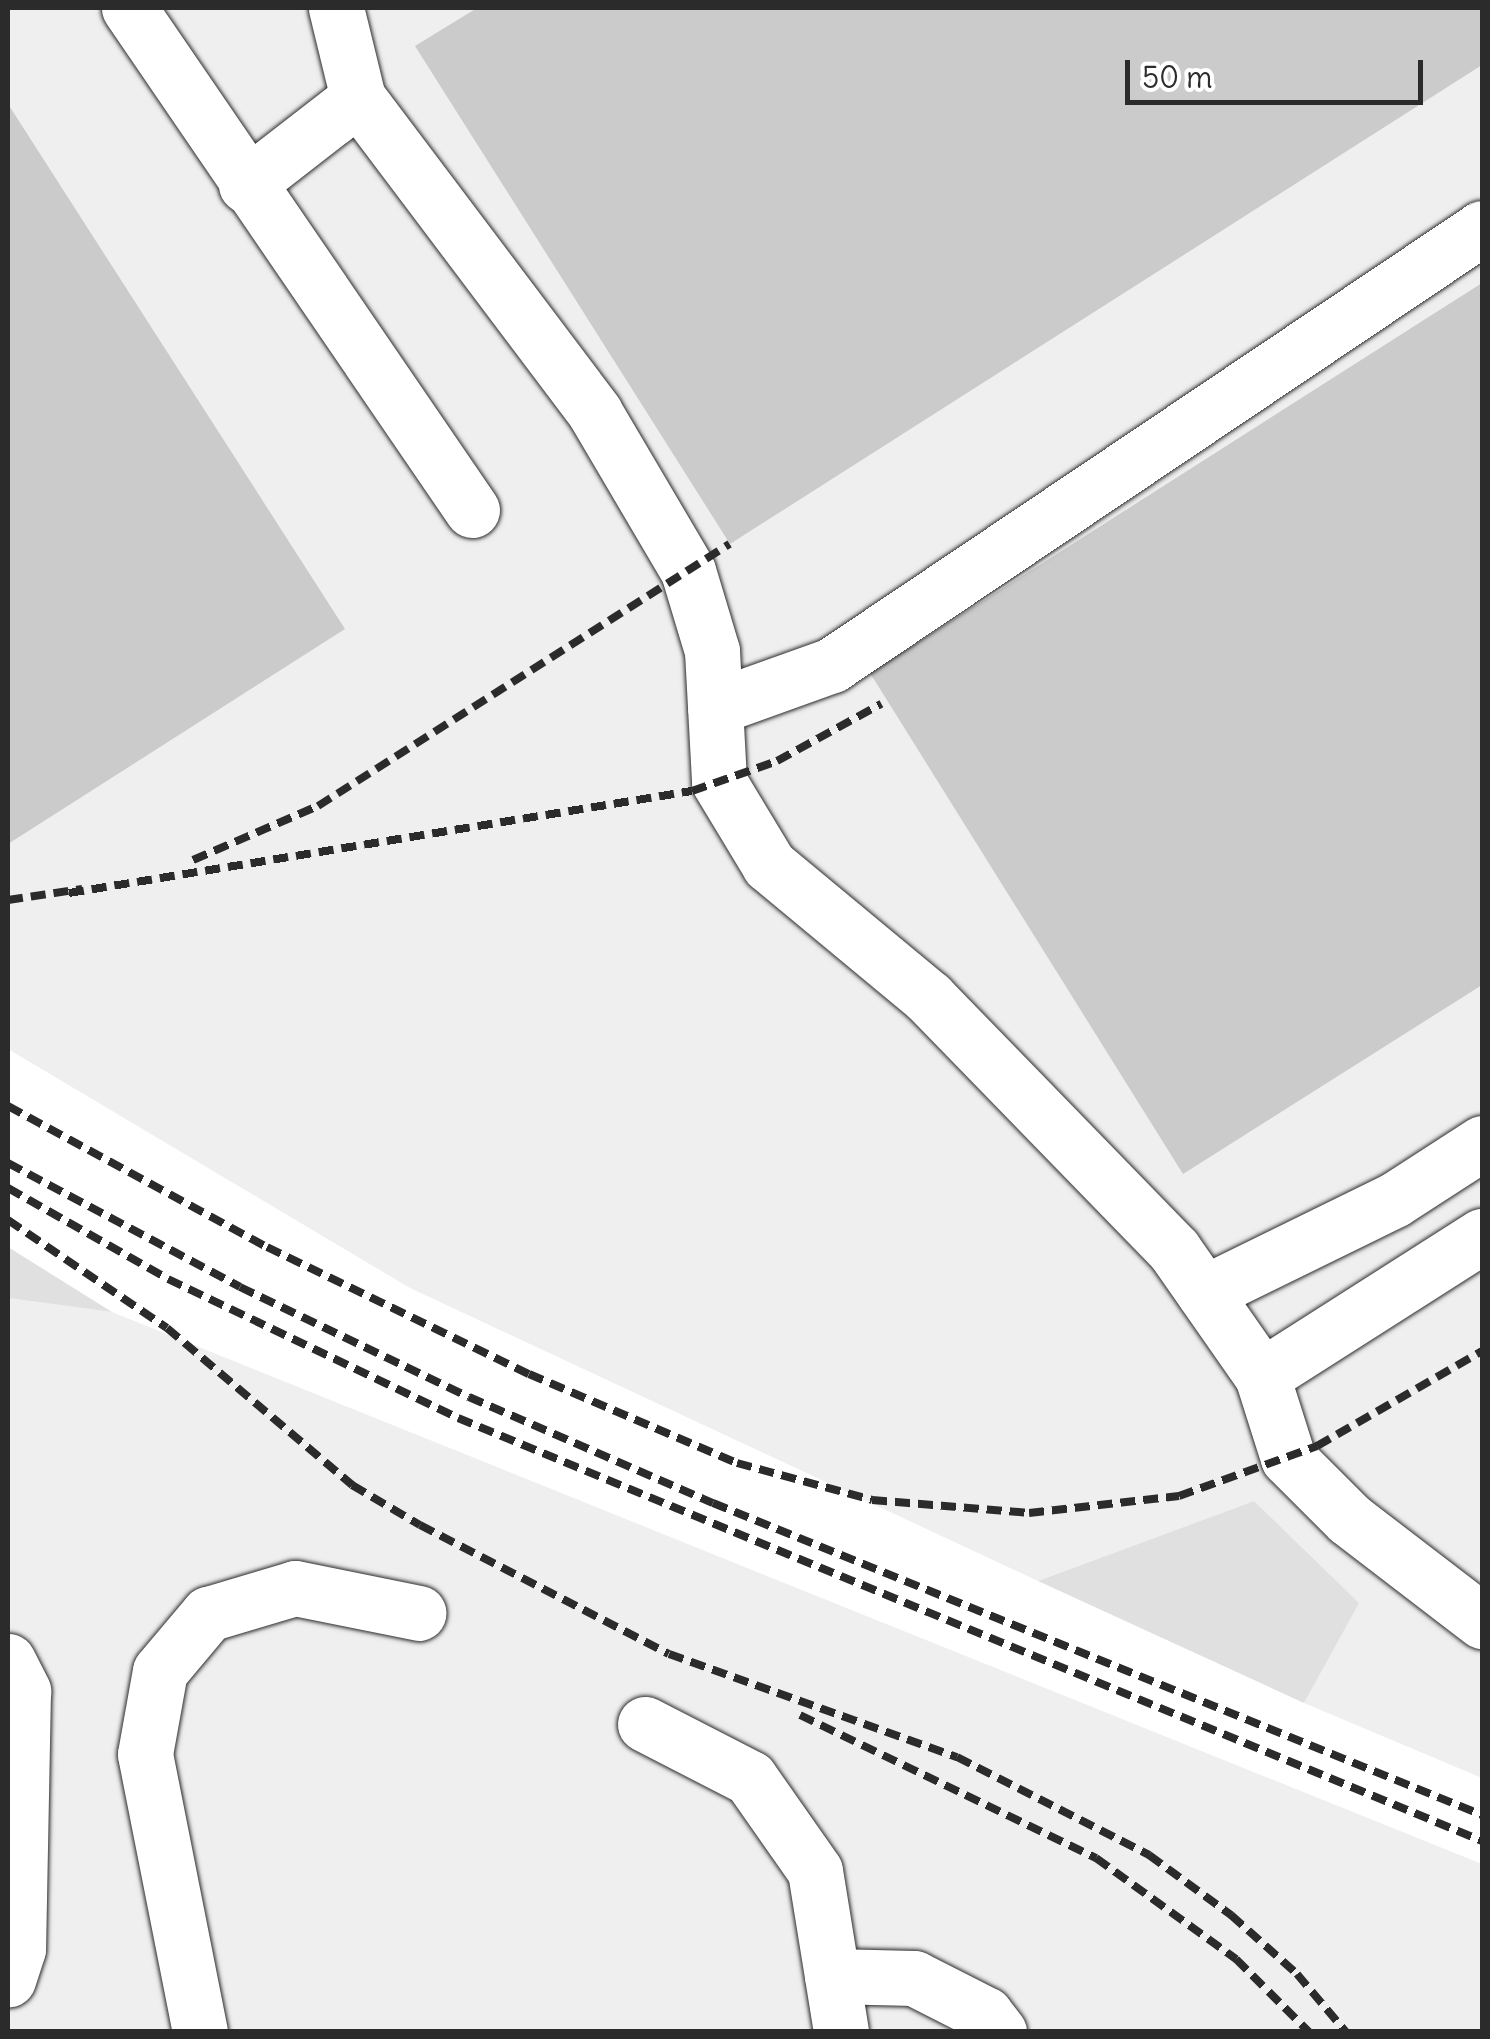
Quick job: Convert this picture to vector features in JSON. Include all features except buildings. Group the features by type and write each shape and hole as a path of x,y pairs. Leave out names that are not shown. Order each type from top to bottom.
{"lane":[{"path":"129,8 246,185 472,510"},
{"path":"336,8 358,98 595,412 688,571 712,651 719,782 769,865 930,998 1174,1250 1262,1376 1288,1458 1348,1518 1482,1621"},
{"path":"246,185 358,98"},
{"path":"715,707 832,665 1482,228"},
{"path":"1204,1293 1394,1200 1482,1142"},
{"path":"1262,1376 1482,1236"},
{"path":"200,2032 146,1754 160,1672 208,1614 294,1588 420,1613"},
{"path":"8,1661 23,1691 18,1950 8,1979"},
{"path":"645,1724 750,1778 815,1871 841,2032"},
{"path":"832,1976 914,1978 985,2014 999,2032"}],"shaded area":[{"path":"8,8 1482,8 1482,1778 1304,1703 1358,1603 1254,1501 1038,1581 410,1288 8,1049"},
{"path":"8,1247 112,1312 8,1298"},
{"path":"8,1298 112,1312 1482,1864 1482,2031 8,2032"},
{"path":"1254,1501 1359,1603 1304,1703 1038,1581"}],"railway":[{"path":"193,860 318,806 730,544"},
{"path":"69,893 692,791 777,761 881,704"},
{"path":"8,900 82,889"},
{"path":"8,1106 267,1247 529,1374 737,1463 872,1500 1029,1513 1179,1496 1317,1446 1482,1351"},
{"path":"8,1163 240,1287 469,1397 713,1503 1482,1815"},
{"path":"8,1188 168,1279 458,1418 1482,1841"},
{"path":"8,1220 167,1328 352,1485 420,1525 669,1654 957,1757 1149,1855 1231,1915 1297,1974 1346,2032"},
{"path":"800,1715 1096,1858 1236,1959 1309,2032"}]}
